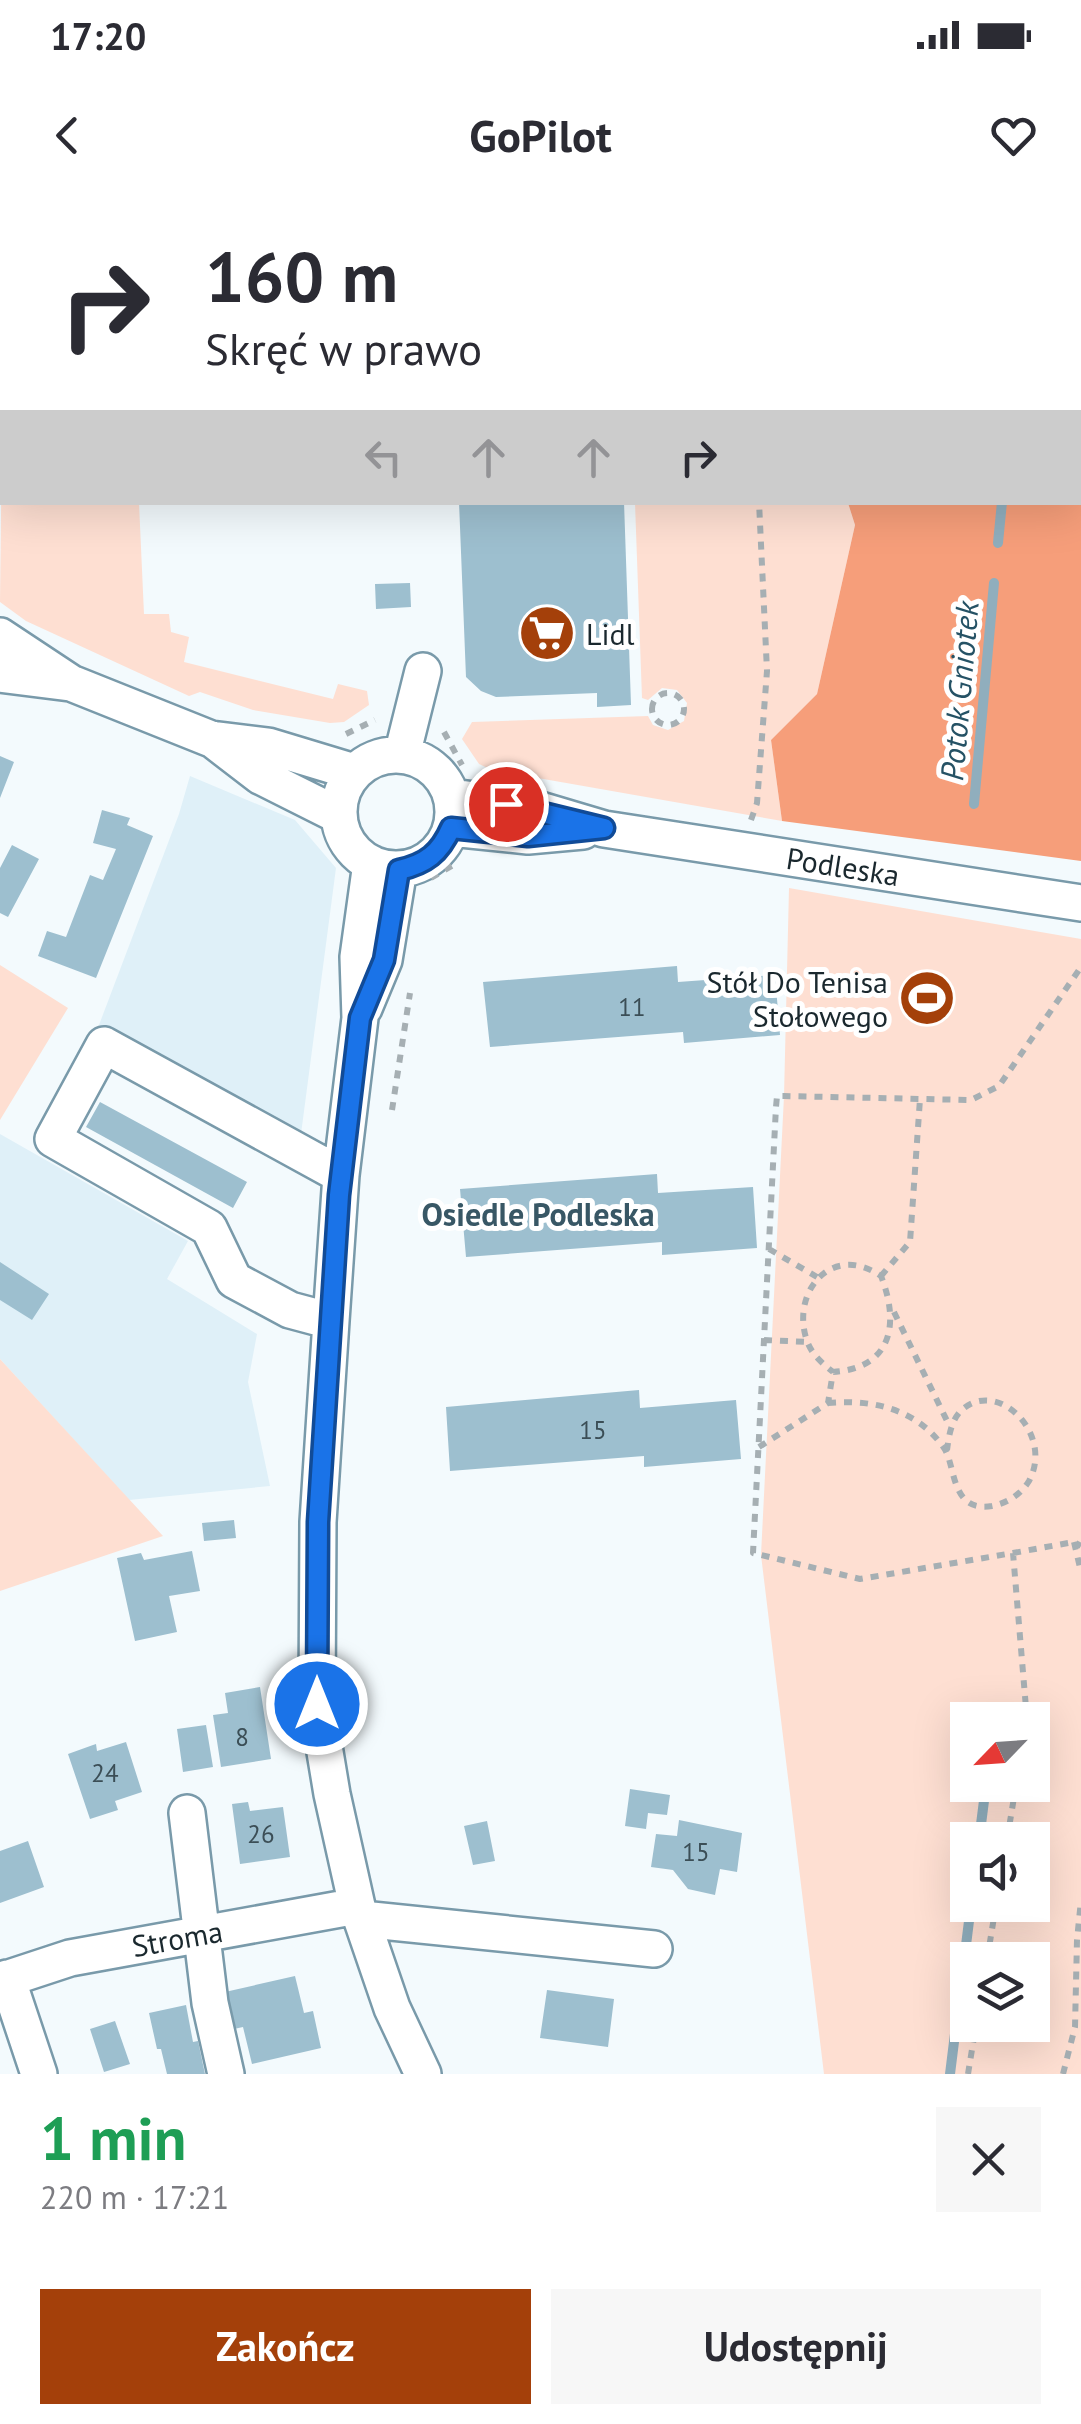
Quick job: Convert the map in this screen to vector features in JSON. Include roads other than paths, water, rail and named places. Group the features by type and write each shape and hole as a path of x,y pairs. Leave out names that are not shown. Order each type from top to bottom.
{"street":[{"path":"0,636 71,683 211,738 268,746 354,772"},
{"path":"402,755 423,672"},
{"path":"0,674 71,683"},
{"path":"211,738 260,776 338,815"},
{"path":"402,755 428,764 441,776 451,812 432,856 417,866 385,866 352,848 342,833 340,797 354,772 376,758 402,755"},
{"name":"Podleska","path":"451,812 528,836 604,828 1081,902"},
{"path":"385,866 358,957 360,1018 341,1175 318,1522 317,1704 332,1794 360,1913 392,2008 423,2074"},
{"path":"330,1321 290,1310 234,1280 209,1228 54,1139 104,1046 341,1175"},
{"path":"187,1812 210,2003 226,2074"},
{"name":"Stroma","path":"3,1980 70,1958 200,1934 360,1913 654,1950"},
{"path":"3,1980 39,2074"}],"waterway":[{"name":"Potok Gniotek","path":"998,543 1002,505"},
{"name":"Potok Gniotek","path":"974,804 994,583"},
{"name":"Potok Gniotek","path":"981,1822 984,1802"},
{"name":"Potok Gniotek","path":"950,2074 969,1922"}],"place":[{"name":"Lidl","path":"547,633"},
{"name":"Stół Do Tenisa Stołowego","path":"927,998"}],"district":[{"name":"Osiedle Podleska","path":"538,1214"}]}
